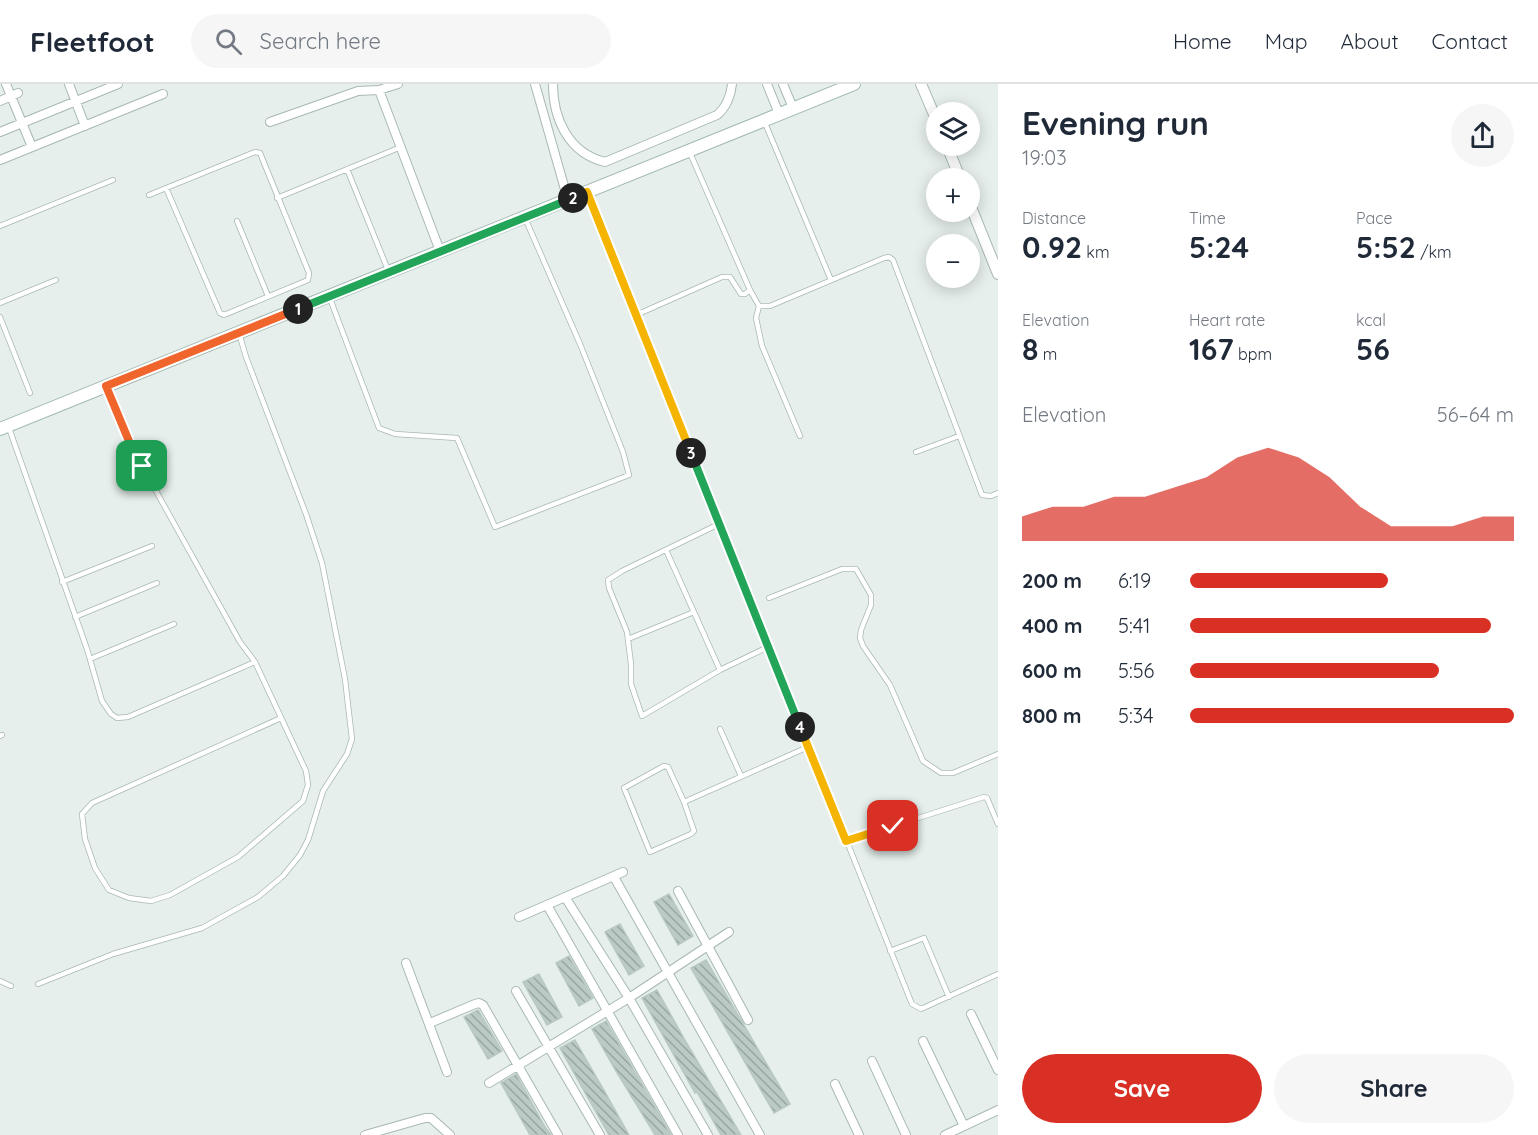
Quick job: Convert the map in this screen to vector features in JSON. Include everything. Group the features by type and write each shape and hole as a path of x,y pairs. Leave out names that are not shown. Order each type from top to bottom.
{"main road":[{"path":"2,428 855,84"}],"street":[{"path":"6,84 14,95 32,147"},
{"path":"69,84 85,126"},
{"path":"0,132 118,84"},
{"path":"270,122 358,92 379,90 398,84"},
{"path":"535,84 568,200"},
{"path":"554,84 553,103 558,120 570,141 591,157 605,162 721,112 731,94 732,84"},
{"path":"767,84 779,114"},
{"path":"783,84 793,108"},
{"path":"921,84 929,102"},
{"path":"379,90 440,251"},
{"path":"0,160 163,94"},
{"path":"0,100 14,95"},
{"path":"554,152 570,141"},
{"path":"977,222 998,274"},
{"path":"519,917 618,874 669,972 760,1135"},
{"path":"678,891 748,1020"},
{"path":"565,897 628,998 708,1135"},
{"path":"547,905 678,1135"},
{"path":"489,1083 628,998 729,932"},
{"path":"406,963 447,1072"},
{"path":"516,991 600,1135"},
{"path":"430,1023 479,1003 483,1005 558,1135"},
{"path":"971,1014 998,1070"},
{"path":"923,1041 964,1126"},
{"path":"872,1061 906,1135"},
{"path":"835,1084 859,1135"},
{"path":"945,1135 998,1110"},
{"path":"365,1135 379,1133 425,1118 432,1118 450,1135"}],"lane":[{"path":"764,120 831,280"},
{"path":"277,198 401,147"},
{"path":"689,150 759,306 756,318 762,346 800,436"},
{"path":"149,195 166,188 255,152 260,153 309,277 308,280 224,315 220,313 166,188"},
{"path":"348,169 389,272"},
{"path":"0,226 113,180"},
{"path":"587,192 912,1004 917,1009 921,1009 998,974"},
{"path":"329,296 379,428 395,434 457,438 495,528 629,475 623,452 580,344 524,217"},
{"path":"237,221 268,296"},
{"path":"759,306 770,306 884,258 889,257 893,260 982,495 991,496 998,493"},
{"path":"636,315 722,277 730,277 741,294 750,290"},
{"path":"0,303 56,280"},
{"path":"0,317 30,393"},
{"path":"38,984 113,954 202,928 258,897 283,876 300,855 308,840 323,791 347,754 352,739 345,679 322,563 239,333"},
{"path":"106,386 131,446 240,642 255,662 306,771 308,785 303,801 238,857 170,894 151,901 142,901 115,894 109,890 94,868 85,839 82,814 85,809 92,803 281,718"},
{"path":"2,428 75,617 106,709 111,714 121,718 255,662"},
{"path":"916,452 959,436"},
{"path":"719,524 621,571 608,580 628,639 631,684 642,716 720,670 768,647"},
{"path":"62,582 152,546"},
{"path":"666,549 720,670"},
{"path":"770,598 842,569 856,569 871,595 871,605 860,638 890,685 923,761 941,773 953,773 998,754"},
{"path":"75,617 157,583"},
{"path":"628,639 694,612"},
{"path":"90,659 174,624"},
{"path":"720,729 741,776"},
{"path":"684,802 808,747"},
{"path":"664,766 668,767 684,802 694,831 650,852 624,788 664,766"},
{"path":"846,841 984,797 987,798 998,824"},
{"path":"890,951 924,938 949,997"},
{"path":"0,981 11,986"}],"building":[{"path":"669,894 693,936 678,945 654,902"},
{"path":"620,924 644,966 629,975 605,932"},
{"path":"569,956 593,998 579,1006 556,963"},
{"path":"706,960 790,1104 774,1113 691,968"},
{"path":"539,974 562,1017 547,1025 523,982"},
{"path":"657,990 741,1135 721,1135 697,1092 695,1093 642,998"},
{"path":"478,1010 502,1051 488,1059 464,1017"},
{"path":"606,1021 671,1135 655,1135 592,1029"},
{"path":"575,1040 629,1135 609,1135 560,1048"},
{"path":"516,1074 551,1135 530,1135 501,1083"}],"route":[{"path":"142,466 131,446 106,386 587,192 846,841 893,826"}]}
